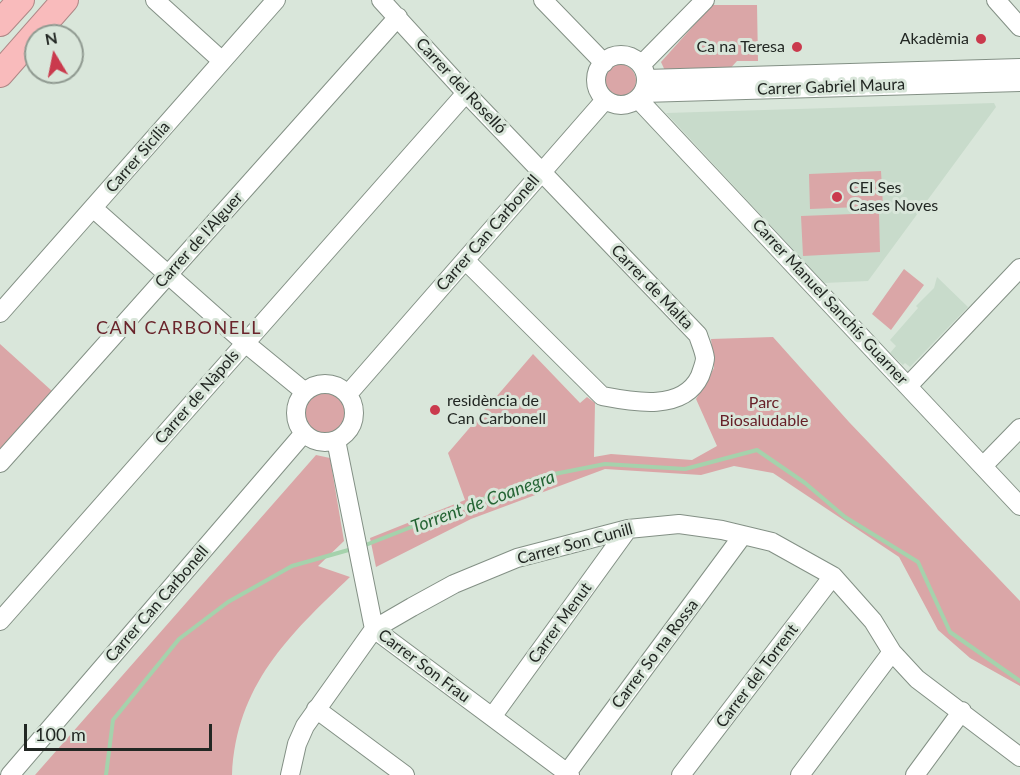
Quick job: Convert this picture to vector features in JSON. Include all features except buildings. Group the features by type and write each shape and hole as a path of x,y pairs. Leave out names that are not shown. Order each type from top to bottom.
{"highway":[{"path":"0,23 14,0"},
{"path":"0,23 21,0"},
{"path":"0,74 65,0"}],"street":[{"path":"155,0 221,60"},
{"name":"Carrer Sicília","path":"0,313 276,0"},
{"name":"Carrer del Roselló","path":"381,0 542,172"},
{"path":"640,79 617,56 604,63 597,77 597,86 605,99 626,105 687,0"},
{"path":"640,79 705,0"},
{"path":"996,0 1020,27"},
{"path":"549,2 604,63"},
{"name":"Carrer de l'Alguer","path":"0,463 398,17"},
{"name":"Carrer Gabriel Maura","path":"640,79 1020,68"},
{"name":"Carrer Gabriel Maura","path":"640,79 1020,82"},
{"name":"Carrer Manuel Sanchís Guarner","path":"640,79 908,386 1020,506"},
{"name":"Carrer de Nàpols","path":"0,621 466,93"},
{"name":"Carrer Can Carbonell","path":"348,394 605,99"},
{"name":"Carrer de Malta","path":"465,260 602,396 625,400 667,400 680,397 691,389 697,381 705,359 698,335 542,172"},
{"path":"93,208 244,342 305,392"},
{"path":"908,386 1020,268"},
{"path":"322,384 341,388 348,394 352,402 354,420 344,435 336,440 319,442 304,433 296,417 300,399 305,392 322,384"},
{"path":"983,466 1020,428"},
{"name":"Carrer Can Carbonell","path":"10,775 304,433"},
{"name":"Carrer Son Frau","path":"336,440 374,629 568,774"},
{"name":"Carrer Son Cunill","path":"290,775 297,744 316,709 374,629 454,584 517,558 628,529 679,524 772,542 833,576 873,621 892,652 917,679 1020,757"},
{"name":"Carrer Menut","path":"492,717 628,529"},
{"name":"Carrer So na Rossa","path":"568,774 743,535"},
{"name":"Carrer del Torrent","path":"681,775 833,576"},
{"path":"800,775 892,652"},
{"path":"316,709 405,775"},
{"path":"915,775 962,711"}],"shaded area":[{"name":"CEI Ses Cases Noves","path":"994,103 996,107 868,281 824,283 666,113"},
{"path":"937,277 968,307 910,367 905,363 903,365 890,353 896,346 890,340 918,308 916,306 934,288"}],"green space":[{"path":"712,5 757,5 758,61 737,61 727,72 667,75 661,62"},
{"path":"619,64 631,69 636,81 631,93 619,98 607,93 602,81 607,69"},
{"path":"881,171 883,206 810,209 809,174"},
{"path":"879,213 880,252 803,256 801,216"},
{"path":"904,269 924,285 891,330 872,314"},
{"name":"Parc Biosaludable","path":"773,337 849,422 1020,601 1020,686 970,658 938,630 899,557 773,473 734,466 701,475 605,469 471,519 376,567 370,538 465,500 448,453 533,354 580,403 587,397 595,403 594,457 611,454 692,460 717,446 696,399 714,368 711,339"},
{"path":"0,344 52,391 0,450"},
{"path":"326,391 342,398 349,414 342,430 326,437 310,430 303,414 310,398"},
{"path":"316,455 330,458 344,541 318,566 350,577 287,641 255,688 244,714 236,743 232,775 35,775"}],"waterway":[{"name":"Torrent de Coanegra","path":"363,546 539,477 605,464 685,469 757,450 805,483 845,517 918,562 950,632 1020,681"},
{"name":"Torrent de Coanegra","path":"106,775 113,720 179,639 228,602 292,566 352,549"}],"place":[{"name":"Akadèmia","path":"981,39"},
{"name":"Ca na Teresa","path":"797,47"},
{"name":"CEI Ses Cases Noves","path":"837,197"},
{"name":"residència de Can Carbonell","path":"435,410"}],"district":[{"name":"CAN CARBONELL","path":"179,328"}]}
